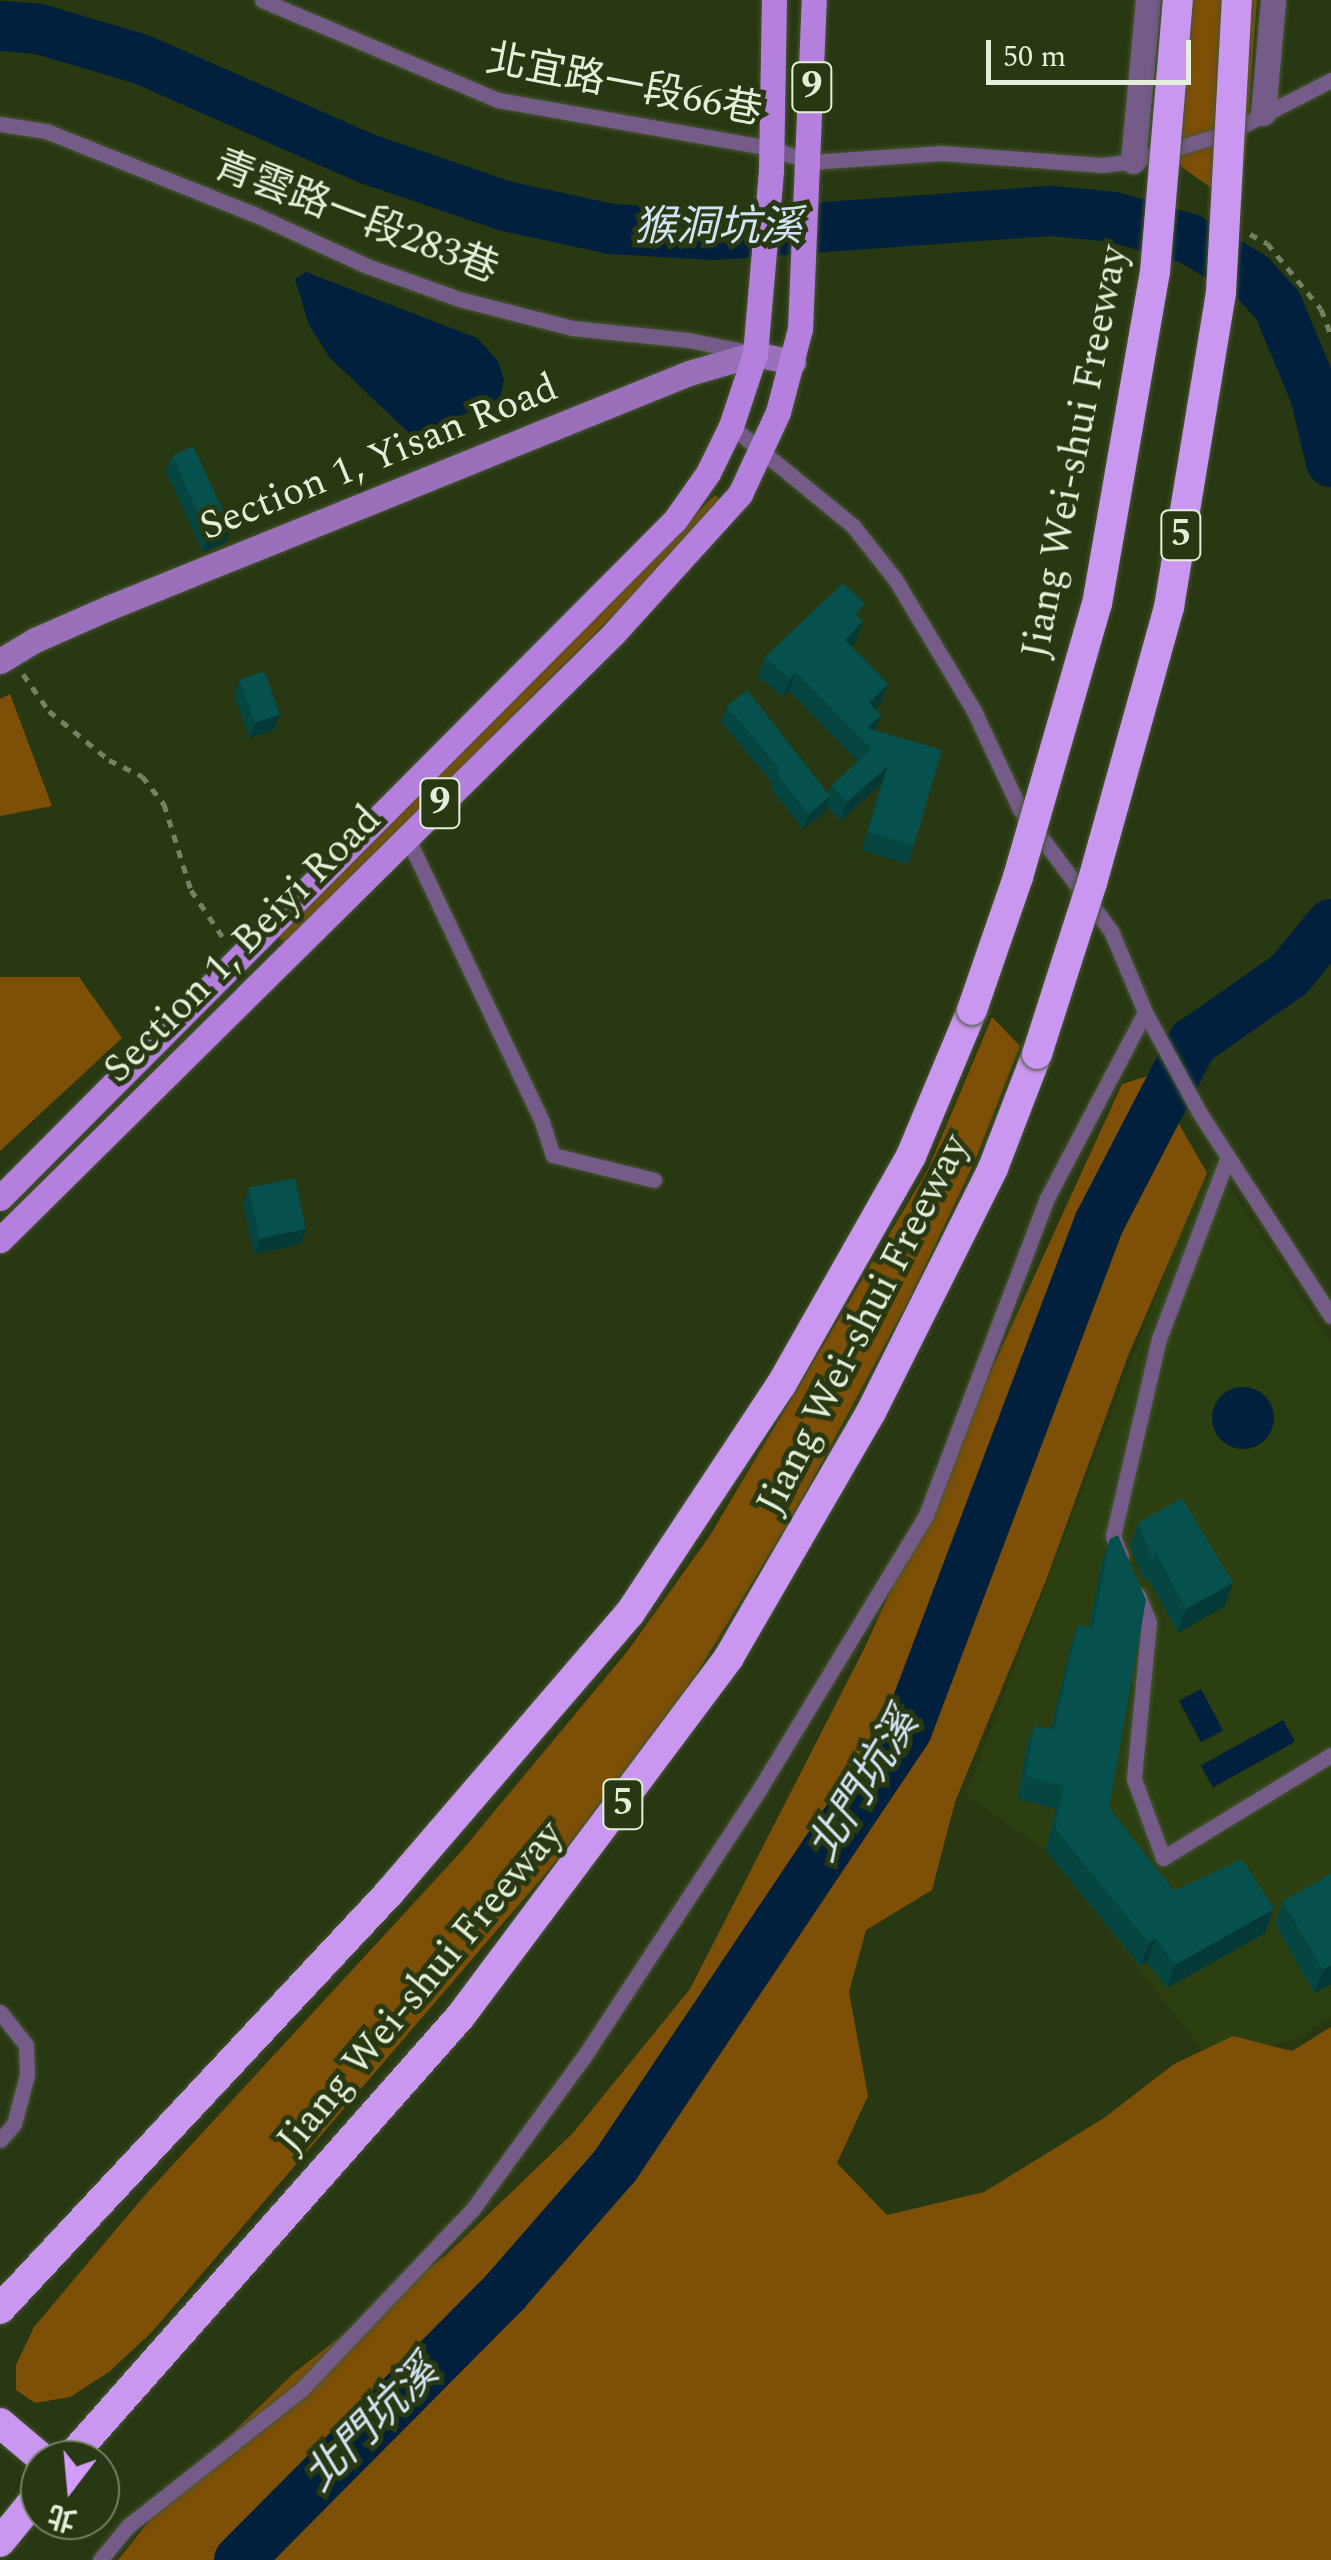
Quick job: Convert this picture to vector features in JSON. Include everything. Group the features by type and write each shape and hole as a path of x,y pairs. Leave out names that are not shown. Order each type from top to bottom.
{"highway":[{"name":"Jiang Wei-shui Freeway","path":"0,2309 389,1893 630,1613 781,1385 911,1156 972,1010 1018,877 1097,604 1154,272 1178,0"},
{"name":"Jiang Wei-shui Freeway","path":"86,2440 460,2017 620,1810 730,1657 872,1412 993,1168 1037,1054 1092,884 1168,607 1221,292 1237,0"},
{"path":"0,2423 20,2440"},
{"path":"0,2542 20,2518"}],"main road":[{"name":"9","path":"771,159 774,0"},
{"name":"9","path":"810,168 814,0"},
{"name":"Section 1, Beiyi Road","path":"0,1198 675,520 708,473 731,426 755,354 771,159"},
{"name":"Section 1, Beiyi Road","path":"0,1240 627,619 732,505 762,451 793,362 810,168"}],"street":[{"path":"1133,161 1148,0"},
{"path":"1263,113 1273,0"},
{"name":"Section 1, Yisan Road","path":"5,658 108,608 670,380 755,354 793,362"}],"lane":[{"name":"北宜路一段66巷","path":"262,0 498,100 810,168"},
{"path":"810,168 942,154 1102,164 1133,161 1230,132 1331,80"},
{"name":"青雲路一段283巷","path":"0,124 46,130 254,214 368,266 459,300 572,328 688,340 755,354"},
{"path":"731,426 852,526 895,579 974,710 1020,809 1111,931 1145,1012 1198,1112 1331,1316"},
{"path":"406,835 542,1122 553,1156 654,1180"},
{"path":"100,2560 128,2526 302,2389 472,2210 584,2058 758,1790 926,1514 1047,1198 1145,1012"},
{"path":"1227,1159 1159,1339 1113,1536 1149,1622 1134,1779 1163,1858 1331,1756"},
{"path":"0,2012 26,2045 27,2076 14,2124 0,2140"}],"path":[{"path":"5,658 49,711 109,760 142,776 164,804 191,890 239,962"}],"shaded area":[{"path":"1165,0 1257,0 1241,209 1152,146"},
{"path":"715,495 724,504 285,943 276,934"},
{"path":"10,694 52,806 0,816 0,699"},
{"path":"0,977 79,977 122,1038 0,1151"},
{"path":"992,1017 1020,1046 975,1161 908,1302 795,1512 691,1683 559,1858 152,2332 109,2372 70,2397 35,2403 16,2390 16,2365 34,2327 145,2195 459,1854 626,1653 709,1537 928,1169"},
{"path":"1151,1075 1207,1173 1128,1356 1045,1583 955,1802 932,1890 866,1930 849,1992 868,2096 837,2163 887,2215 984,2192 1104,2118 1174,2064 1233,2036 1292,2051 1331,2027 1331,2560 118,2560 173,2491 295,2372 446,2255 573,2133 690,1989 864,1649 1122,1084"},
{"path":"1212,1159 1331,1343 1331,2017 1295,2039 1212,2062 1046,1851 966,1795 1190,1206"}],"water":[{"path":"306,272 477,338 498,361 504,380 500,398 420,434 409,433 330,358 309,325 295,279"},
{"path":"1243,1387 1265,1396 1274,1418 1265,1440 1243,1449 1221,1440 1212,1418 1221,1396"},
{"path":"1201,1689 1223,1730 1201,1742 1179,1701"},
{"path":"1283,1720 1295,1742 1213,1787 1201,1766"}],"building":[{"path":"193,446 231,527 210,536 172,456"},
{"path":"843,583 865,604 855,614 863,621 845,640 888,684 869,703 881,715 867,728 942,750 914,845 868,832 888,766 847,802 832,785 872,749 796,672 790,679 765,657"},
{"path":"264,671 280,714 255,723 240,680"},
{"path":"747,690 830,796 809,814 776,773 780,769 727,706"},
{"path":"295,1178 306,1229 260,1239 249,1188"},
{"path":"1182,1498 1233,1583 1186,1609 1155,1551 1153,1560 1138,1523"},
{"path":"1118,1535 1146,1600 1109,1808 1174,1891 1242,1859 1274,1909 1175,1965 1156,1938 1149,1943 1055,1828 1064,1786 1026,1776 1034,1726 1054,1730 1078,1625 1093,1628 1110,1539"},
{"path":"1331,1874 1331,1965 1323,1970 1283,1901"}],"waterway":[{"name":"猴洞坑溪","path":"0,26 39,29 141,59 368,159 505,206 611,229 714,235 1052,211 1114,217 1190,239 1252,277 1278,306 1315,395 1331,462"},
{"name":"北門坑溪","path":"239,2560 505,2292 615,2166 907,1730 1099,1223 1193,1042 1289,975 1331,924"}]}
